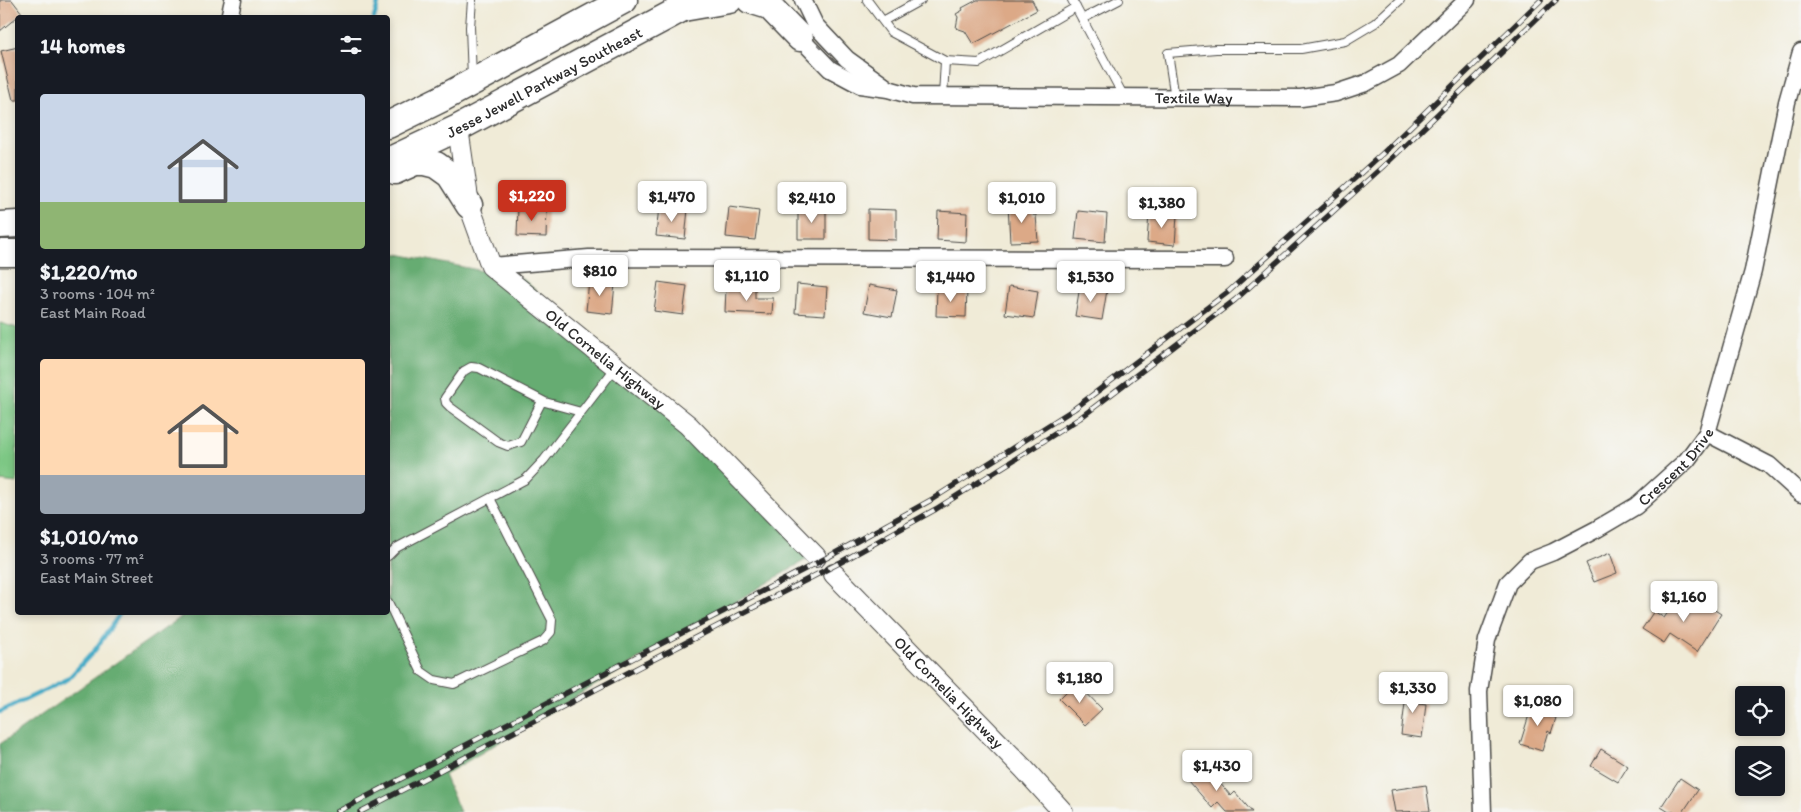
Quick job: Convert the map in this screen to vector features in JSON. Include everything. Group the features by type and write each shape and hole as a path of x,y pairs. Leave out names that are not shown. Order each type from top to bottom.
{"main road":[{"name":"Jesse Jewell Parkway Southeast","path":"390,124 624,0"},
{"name":"Jesse Jewell Parkway Southeast","path":"390,160 458,128 691,4 729,0"},
{"path":"750,0 769,6 800,38"},
{"path":"390,173 415,162 436,165 450,175 469,206"},
{"path":"0,225 15,224"},
{"path":"0,253 15,252"}],"street":[{"path":"230,15 233,0"},
{"name":"Textile Way","path":"779,0 800,38 830,70 860,85 888,89 914,96 1175,98 1301,98 1336,93 1366,83 1399,65 1468,0"},
{"name":"Textile Way","path":"803,0 815,25 847,59 888,89"},
{"name":"Crescent Drive","path":"1483,812 1479,691 1487,640 1508,583 1530,561 1553,552 1588,534 1636,506 1687,460 1707,433 1753,271 1788,102 1801,52"},
{"path":"458,128 469,206 491,266 589,258 1225,259"},
{"name":"Old Cornelia Highway","path":"491,266 688,425 816,557"},
{"path":"1707,433 1769,465 1801,494"},
{"name":"Old Cornelia Highway","path":"834,574 1024,769 1063,812"}],"lane":[{"path":"472,0 470,27 472,82"},
{"path":"867,0 891,32 945,61 980,63 1074,4 1124,97"},
{"path":"883,21 921,0"},
{"path":"1082,19 1119,0"},
{"path":"1175,98 1168,53 1216,49 1301,49 1345,40 1375,23 1400,0"},
{"path":"943,96 945,61"},
{"path":"542,401 521,442 508,446 498,442 450,407 446,403 445,398 464,371 471,367 479,368 542,401 581,412"},
{"path":"390,554 396,548 526,479 544,460 616,367"},
{"path":"390,606 421,670 434,680 454,684 543,641 552,632 552,620 490,498"}],"green space":[{"path":"390,252 523,279 824,549 444,775 460,812 0,812 0,744 184,615 390,615"},
{"path":"0,323 15,327 15,483 0,481"}],"building":[{"path":"0,0 12,0 22,13 15,15 15,19 0,31"},
{"path":"977,0 1032,0 1037,10 973,44 965,31 956,28 958,17 956,14 963,10 962,8"},
{"path":"15,48 15,100 13,100 1,51"},
{"path":"1032,204 1033,215 1036,215 1038,241 1010,242 1008,205"},
{"path":"659,206 688,209 685,239 656,236"},
{"path":"518,207 547,208 546,237 517,236"},
{"path":"729,207 759,211 755,240 726,237"},
{"path":"868,209 896,210 896,240 868,239"},
{"path":"798,210 826,210 826,239 798,239"},
{"path":"938,211 967,213 966,242 937,240"},
{"path":"1078,211 1107,214 1105,242 1075,239"},
{"path":"1149,213 1177,215 1175,245 1147,242"},
{"path":"589,281 615,284 612,314 586,311"},
{"path":"658,282 687,286 683,315 654,311"},
{"path":"797,284 827,287 825,315 795,313"},
{"path":"869,285 897,290 892,317 864,312"},
{"path":"1009,286 1038,291 1034,318 1005,314"},
{"path":"1080,286 1107,290 1102,320 1075,316"},
{"path":"726,288 755,288 755,298 773,298 772,314 725,312"},
{"path":"937,289 967,290 966,317 936,316"},
{"path":"1610,553 1617,573 1594,582 1586,563"},
{"path":"1688,593 1721,614 1697,652 1670,634 1664,643 1642,629 1654,611 1664,618 1677,599 1682,603"},
{"path":"1076,682 1102,709 1085,725 1059,699"},
{"path":"1407,687 1421,689 1419,703 1426,704 1422,738 1401,735"},
{"path":"1533,702 1551,708 1549,715 1556,718 1551,733 1548,731 1542,751 1520,744"},
{"path":"1601,749 1628,766 1618,782 1591,766"},
{"path":"1205,766 1231,796 1235,792 1252,812 1227,812 1218,802 1212,808 1188,780"},
{"path":"1680,778 1698,790 1683,812 1669,812 1661,807"},
{"path":"1426,785 1430,811 1395,812 1391,790"}],"waterway":[{"path":"375,15 379,0"},
{"path":"0,712 68,679 95,650 119,615"}],"railway":[{"path":"337,812 830,556 931,500 1074,409 1228,292 1382,154 1541,0"},
{"path":"360,812 841,562 936,509 1080,418 1235,300 1389,161 1556,0"}]}
